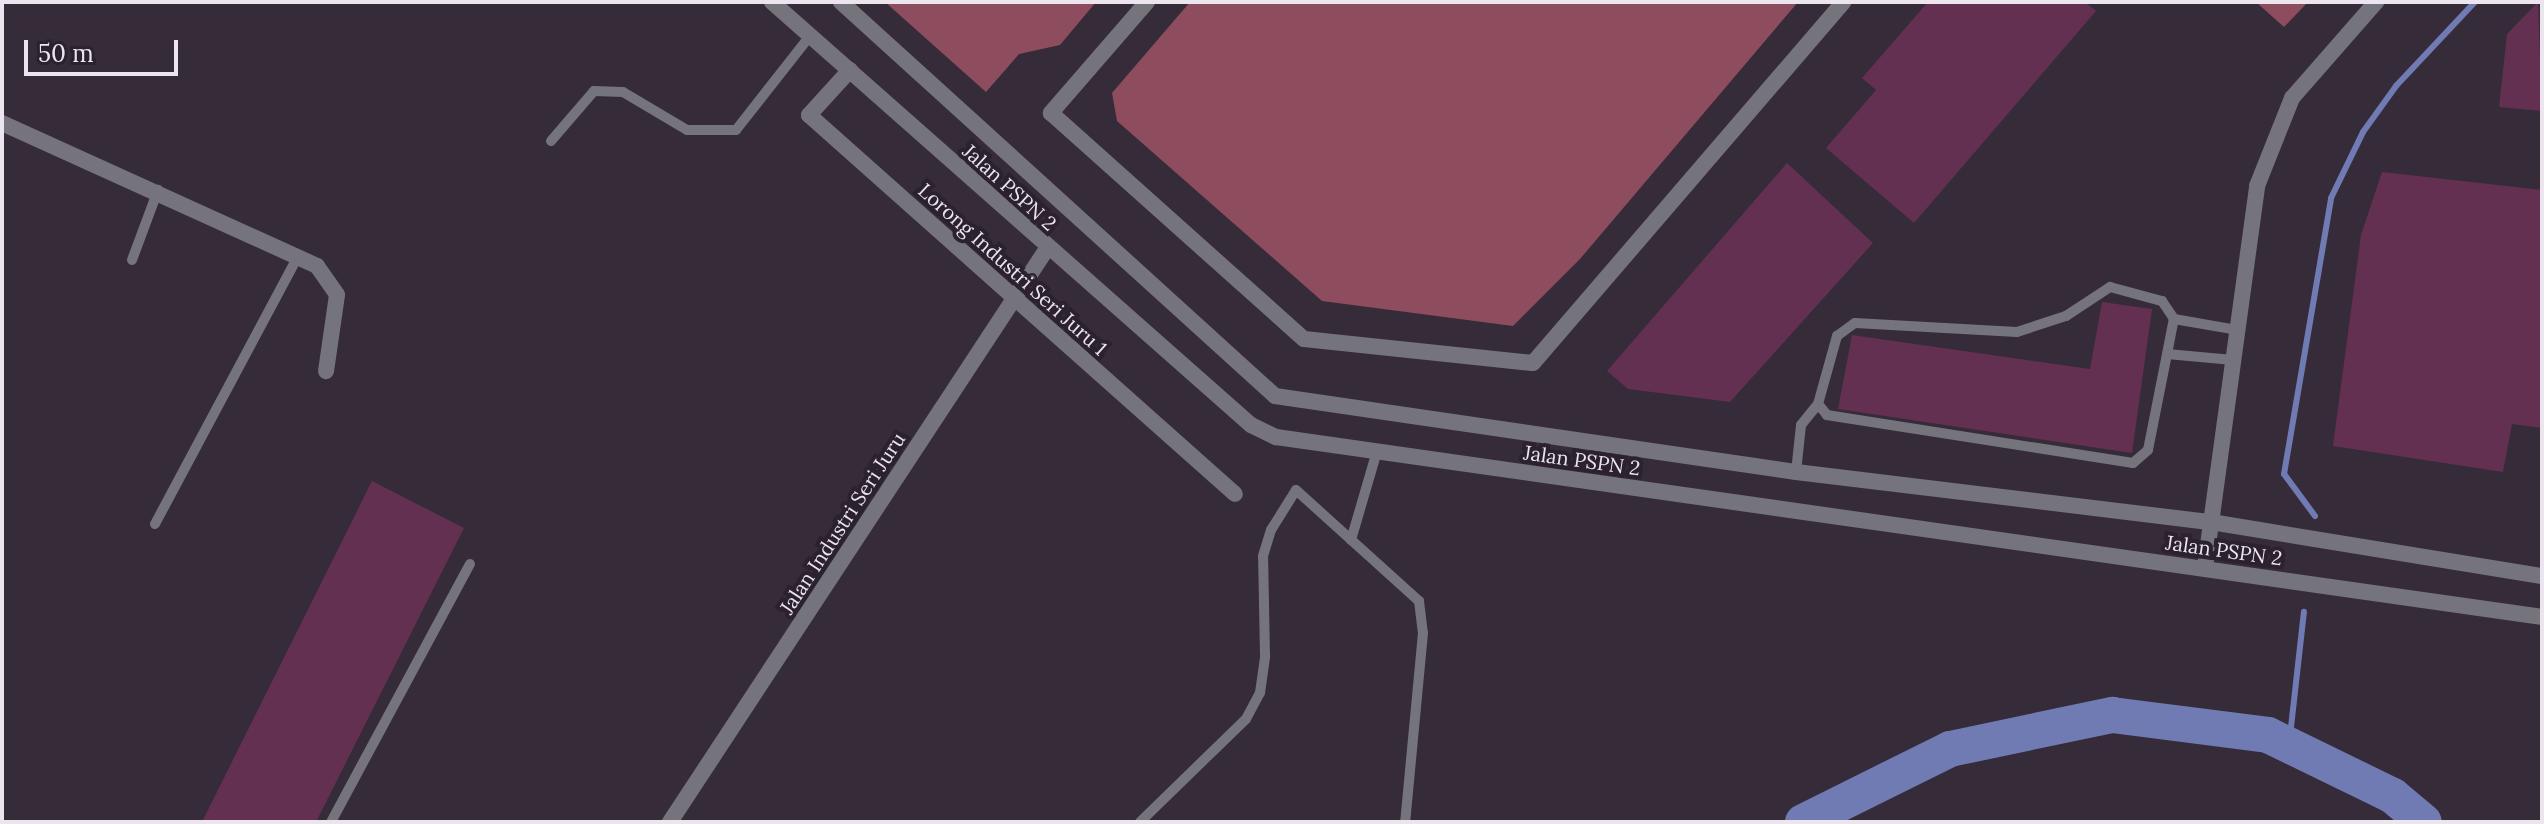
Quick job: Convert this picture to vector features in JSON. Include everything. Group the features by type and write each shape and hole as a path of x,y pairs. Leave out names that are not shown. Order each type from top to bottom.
{"street":[{"name":"Jalan PSPN 2","path":"772,2 1251,425 1276,437 2542,617"},
{"name":"Jalan PSPN 2","path":"841,2 1275,396 1796,472 2211,522 2542,576"},
{"path":"1147,2 1051,113 1304,339 1533,363 1843,2"},
{"path":"2205,567 2257,186 2273,136 2292,98 2320,62 2376,2"},
{"name":"Lorong Industri Seri Juru 1","path":"850,70 809,115 1235,494"},
{"path":"2,123 158,190 317,266 337,295 326,371"},
{"name":"Jalan Industri Seri Juru","path":"670,822 1048,247"}],"lane":[{"path":"551,141 594,91 623,92 687,130 736,130 810,36"},
{"path":"132,260 158,190"},
{"path":"155,524 298,256"},
{"path":"1796,472 1801,425 1818,404 1837,336 1855,323 2017,332 2066,316 2110,287 2162,301 2174,319 2148,450 2133,463 1827,415 1818,404"},
{"path":"2174,319 2238,330"},
{"path":"2167,354 2233,360"},
{"path":"1351,540 1377,451"},
{"path":"1140,822 1246,719 1260,693 1265,656 1263,556 1271,530 1296,490 1419,601 1423,633 1405,822"},
{"path":"331,822 470,564"}],"shaded area":[{"path":"885,2 1096,2 1060,45 1019,54 986,92"},
{"path":"1190,2 1798,2 1580,259 1513,326 1322,301 1117,121 1112,93"},
{"path":"2256,2 2308,2 2284,27"}],"building":[{"path":"1928,2 2085,2 2096,11 1914,223 1826,148 1876,90 1862,78"},
{"path":"2538,2 2542,111 2499,107 2507,34"},
{"path":"1787,163 1873,243 1730,402 1628,389 1607,371"},
{"path":"2382,172 2542,190 2542,428 2512,424 2503,472 2333,446 2361,235"},
{"path":"2102,302 2152,309 2132,453 1838,409 1852,335 2090,369"},
{"path":"372,481 464,528 316,822 202,822"}],"waterway":[{"path":"2315,516 2284,474 2331,198 2363,132 2396,86 2475,2"},
{"path":"2289,745 2304,612"},
{"path":"1803,822 1950,749 2112,715 2268,735 2393,796 2424,822"}]}
